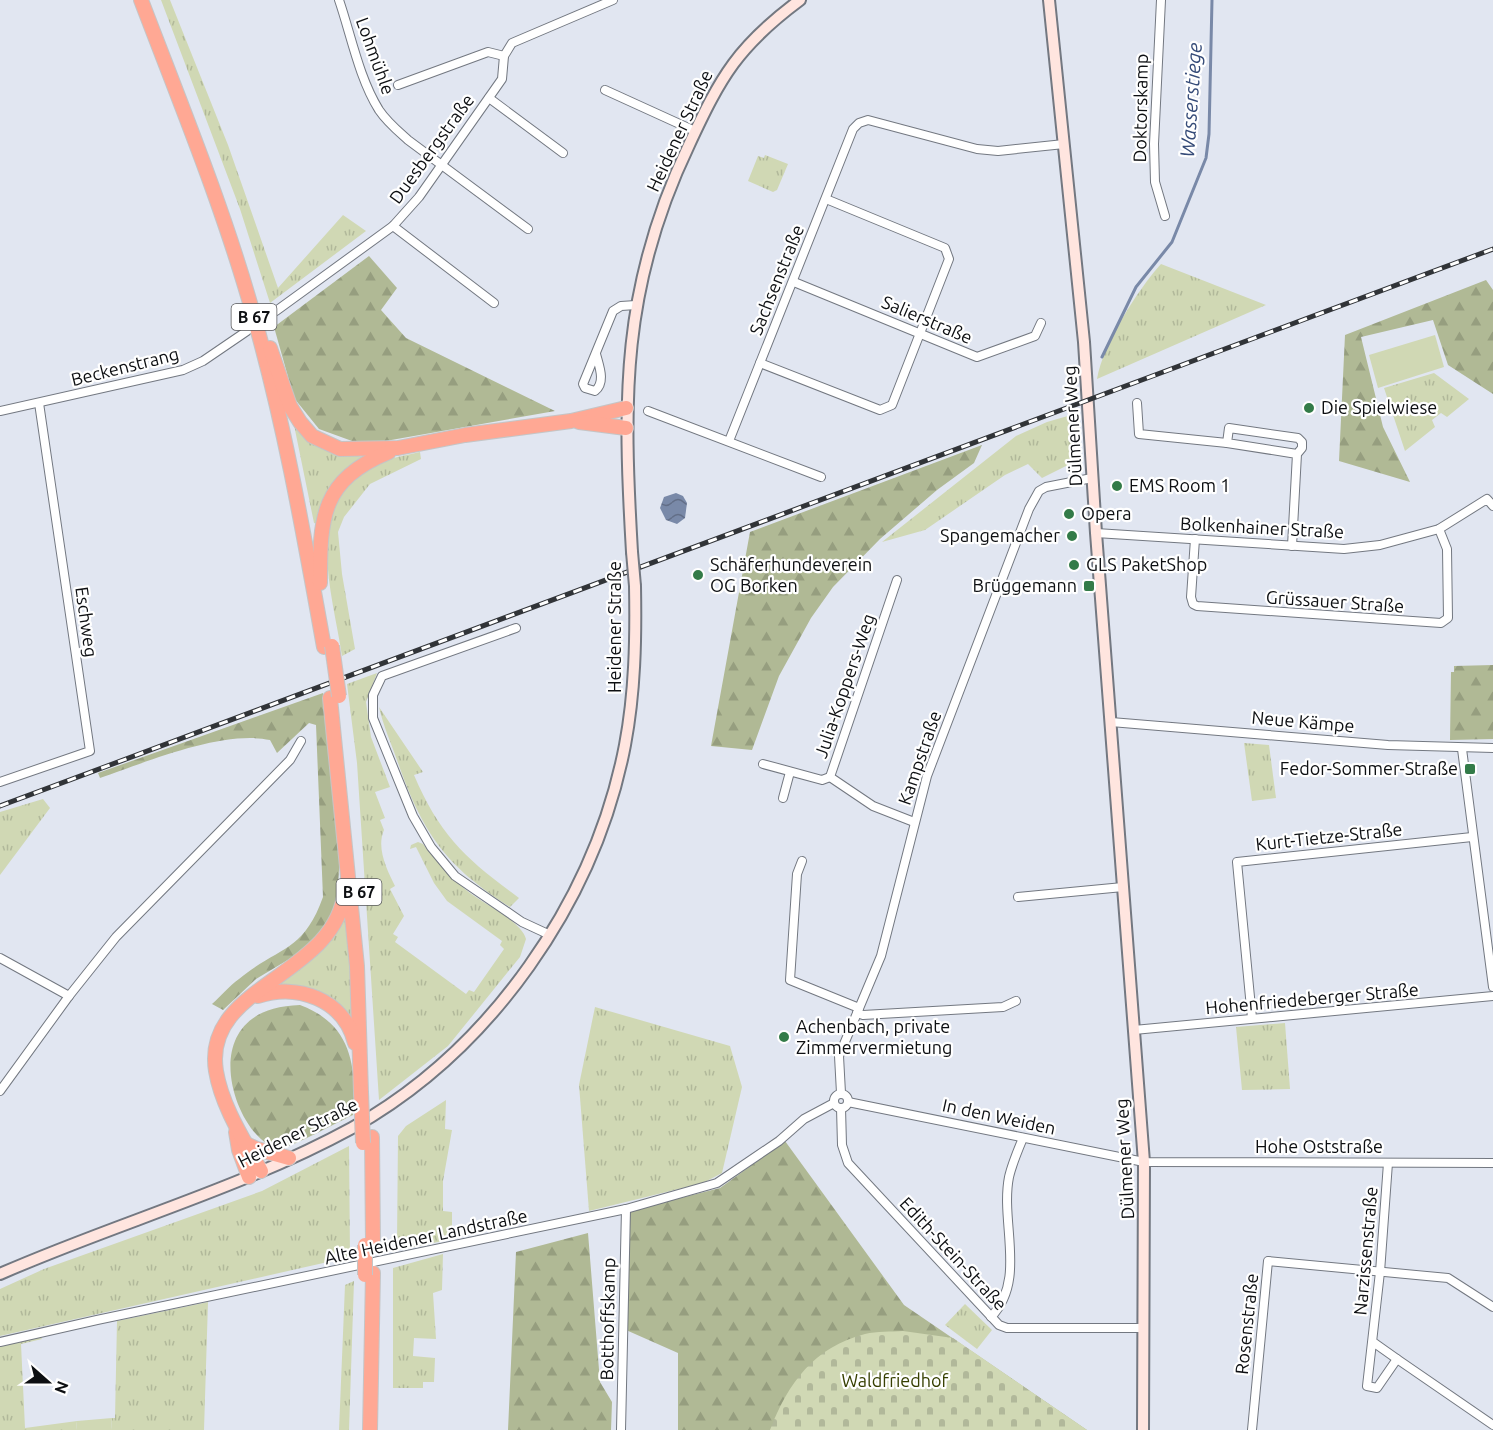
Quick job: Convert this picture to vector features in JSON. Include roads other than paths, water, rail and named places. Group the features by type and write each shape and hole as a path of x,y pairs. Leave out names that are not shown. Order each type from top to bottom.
{"highway":[{"name":"B 67","path":"141,0 222,216 254,318 291,465 328,646"},
{"name":"B 67","path":"150,0 231,214 268,341 320,583 366,978 366,1090"},
{"path":"268,341 290,406 312,436 340,449 398,448 487,432 571,421 626,408"},
{"path":"571,421 626,428"},
{"path":"320,583 321,530 331,496 352,471 398,448"},
{"name":"B 67","path":"335,697 366,1090 370,1430"},
{"path":"255,1174 246,1144 219,1084 214,1054 224,1026 245,1000 288,971 330,933 344,901 346,855"},
{"path":"245,1000 274,991 290,991 311,994 337,1011 349,1026 354,1039 366,1090"},
{"path":"234,1121 239,1150 255,1174"},
{"path":"246,1144 289,1158"},
{"name":"B 67","path":"362,1430 369,1274"}],"main road":[{"name":"Heidener Straße","path":"0,1274 53,1250 255,1174 352,1127 391,1102 438,1066 500,1002 550,934 596,843 620,763 634,674 635,586 626,408 629,354 636,305 654,230 676,172 695,131 733,62 752,39 800,0"},
{"name":"Dülmener Weg","path":"1049,0 1084,342 1096,533 1144,1162 1143,1430"}],"street":[{"path":"504,56 516,41 613,0"},
{"name":"Doktorskamp","path":"1161,0 1156,69 1155,182 1165,216"},
{"name":"Lohmühle","path":"342,1 366,79 379,109 408,141 528,230"},
{"name":"Duesbergstraße","path":"276,311 393,225 441,166 489,98 504,75 504,56 488,52 398,85"},
{"path":"604,90 695,131"},
{"path":"489,98 563,153"},
{"name":"Sachsenstraße","path":"729,441 853,129 868,120 935,139 998,151 1064,144"},
{"path":"760,363 880,410 892,405 949,259 945,248 826,199"},
{"path":"393,225 494,303"},
{"name":"Salierstraße","path":"794,282 976,357 1035,336 1041,322"},
{"path":"596,354 613,311 621,306 636,305"},
{"name":"Beckenstrang","path":"0,411 183,370 203,361 248,331"},
{"name":"Eschweg","path":"0,782 90,751 39,403"},
{"path":"1137,403 1139,434 1227,443 1297,454"},
{"path":"648,411 821,477"},
{"path":"1227,443 1229,428 1298,438 1302,442 1302,448 1297,454 1292,546"},
{"name":"Kampstraße","path":"841,1093 839,1056 881,956 927,776 1029,509 1039,491 1046,487 1092,478"},
{"name":"Bolkenhainer Straße","path":"1096,533 1344,549 1380,545 1439,529 1491,500"},
{"name":"Grüssauer Straße","path":"1195,539 1191,597 1193,604 1197,606 1441,623 1448,618 1447,549 1439,529"},
{"name":"Julia-Koppers-Weg","path":"897,580 830,777 873,806 914,822"},
{"path":"516,628 382,676 373,695 373,718 413,816 431,847 455,876 522,922 550,934"},
{"name":"Neue Kämpe","path":"1111,722 1462,749 1493,748"},
{"path":"0,1091 69,996 116,937 290,760 302,741"},
{"path":"1462,749 1493,987"},
{"path":"763,764 822,780 830,777"},
{"path":"783,798 790,772"},
{"name":"Kurt-Tietze-Straße","path":"1252,1018 1237,862 1472,837"},
{"path":"802,861 797,874 790,980 858,1010 862,1015 1004,1007 1016,1001"},
{"path":"1018,897 1123,887"},
{"path":"0,957 69,996"},
{"name":"Hohenfriedeberger Straße","path":"1134,1030 1420,1005 1493,996"},
{"path":"841,1093 847,1097 848,1101 837,1106 835,1096 841,1093"},
{"name":"In den Weiden","path":"848,1101 1144,1162"},
{"name":"Alte Heidener Landstraße","path":"0,1342 108,1317 626,1209 717,1183 779,1141 804,1119 837,1106"},
{"name":"Edith-Stein-Straße","path":"837,1106 842,1145 848,1162 991,1317 1007,1328 1144,1328"},
{"path":"991,1317 1000,1308 1009,1285 1009,1178 1023,1137"},
{"name":"Hohe Oststraße","path":"1144,1162 1493,1163"},
{"name":"Narzissenstraße","path":"1388,1163 1380,1272 1367,1386 1377,1388 1397,1359"},
{"name":"Botthoffskamp","path":"621,1430 626,1209"},
{"name":"Rosenstraße","path":"1252,1430 1268,1261 1380,1272"},
{"path":"1380,1272 1448,1278 1493,1307"},
{"name":"Narzissenstraße","path":"1373,1342 1493,1425"}],"water":[{"path":"676,493 683,496 687,503 685,518 677,524 666,520 660,508 664,497"}],"waterway":[{"name":"Wasserstiege","path":"1102,357 1136,287 1172,242 1206,158 1209,134 1212,0"}],"tunnel":[{"path":"255,326 276,311"}],"railway":[{"path":"0,806 1493,249"}],"place":[{"name":"Die Spielwiese","path":"1309,408"},
{"name":"EMS Room 1","path":"1117,486"},
{"name":"Opera","path":"1069,514"},
{"name":"Spangemacher","path":"1072,536"},
{"name":"GLS PaketShop","path":"1074,565"},
{"name":"Schäferhundeverein OG Borken","path":"698,575"},
{"name":"Brüggemann","path":"1089,586"},
{"name":"Fedor-Sommer-Straße","path":"1470,769"},
{"name":"Achenbach, private Zimmervermietung","path":"784,1037"}],"park label":[{"name":"Waldfriedhof","path":"895,1381"}]}
